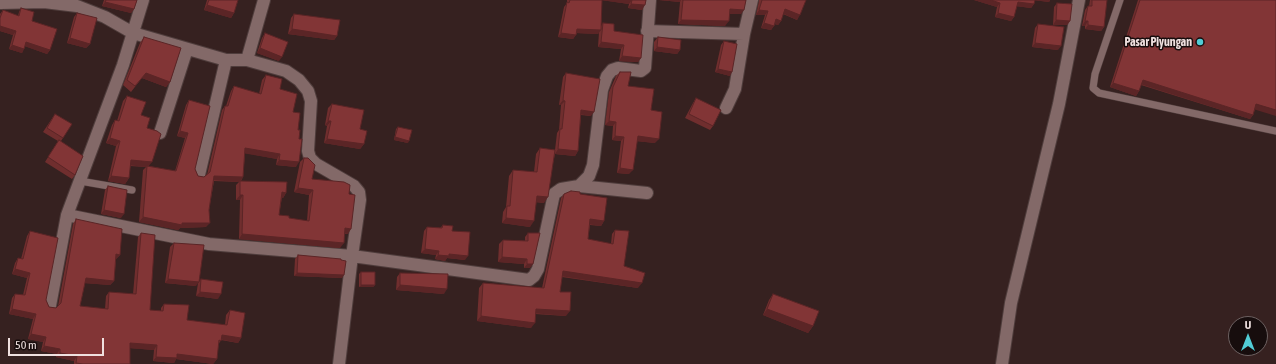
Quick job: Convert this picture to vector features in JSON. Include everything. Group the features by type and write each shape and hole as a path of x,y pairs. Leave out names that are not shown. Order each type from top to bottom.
{"street":[{"path":"50,306 67,214 124,65 143,0"},
{"path":"247,60 264,0"},
{"path":"579,186 589,176 593,165 602,90 607,76 612,70 618,68 643,70 646,64 650,0"},
{"path":"726,108 736,88 744,34 752,0"},
{"path":"1002,364 1012,303 1059,104 1079,0"},
{"path":"0,3 44,2 77,6 105,16 133,33 226,60 247,60 286,71 299,80 308,91 311,101 308,151 310,158 316,164 354,186 359,192 360,200 339,364"},
{"path":"647,31 744,34"},
{"path":"160,133 187,48"},
{"path":"199,174 216,108 226,60"},
{"path":"67,214 209,244 352,256 529,280 534,276 538,269 554,194 561,189 579,186 647,193"}],"lane":[{"path":"1120,0 1095,74 1093,88 1098,93 1276,131"},
{"path":"80,181 132,190"}],"building":[{"path":"106,0 137,0 134,9 105,2"},
{"path":"209,0 238,0 234,13 207,5"},
{"path":"570,0 602,0 601,30 577,29 576,35 561,33 567,2 569,3"},
{"path":"632,0 646,0 645,5 631,4"},
{"path":"683,0 746,0 744,10 730,9 729,21 681,20"},
{"path":"762,0 806,0 800,15 785,9 781,21 776,19 774,26 764,23 768,11 759,10"},
{"path":"991,0 1035,0 1034,4 1018,2 1014,17 998,13 1000,3"},
{"path":"1092,0 1107,0 1104,27 1088,25 1088,21 1085,21 1088,6 1092,6"},
{"name":"Pasar Piyungan","path":"1140,0 1276,0 1276,110 1256,104 1253,115 1143,80 1139,91 1113,83"},
{"path":"1057,3 1072,4 1070,21 1056,20"},
{"path":"21,8 34,12 32,21 57,29 50,50 26,42 24,49 12,45 16,31 0,26 0,18 3,10 19,16"},
{"path":"77,13 97,18 90,44 70,38"},
{"path":"294,14 340,20 337,36 292,29"},
{"path":"603,23 614,24 614,31 643,35 641,58 622,56 624,45 601,42"},
{"path":"1038,24 1064,27 1061,46 1035,43"},
{"path":"265,33 288,42 282,57 260,48"},
{"path":"144,37 181,48 170,82 146,73 135,86 127,80"},
{"path":"658,37 681,40 680,50 657,47"},
{"path":"724,41 737,44 732,72 718,69"},
{"path":"620,72 631,72 628,86 654,89 651,110 662,112 659,139 638,136 633,170 620,168 624,137 615,136 616,122 609,121 613,87"},
{"path":"566,73 600,79 594,112 581,110 578,151 558,149 565,101 563,100"},
{"path":"266,75 282,79 280,89 297,94 293,112 300,113 298,130 300,130 299,139 302,139 299,162 279,160 280,154 245,148 243,177 214,176 209,210 210,223 182,223 182,225 143,217 147,166 176,171 188,133 180,131 189,100 210,106 195,169 198,176 204,177 210,172 225,106 228,106 234,86 261,94"},
{"path":"127,96 146,102 141,115 150,118 147,128 161,134 152,162 131,160 129,178 111,176 120,141 110,138 115,120 119,121"},
{"path":"696,98 721,110 713,126 689,114"},
{"path":"332,104 364,110 360,129 367,131 364,144 327,139 331,121 328,121"},
{"path":"55,114 72,124 63,138 47,128"},
{"path":"398,127 412,130 409,141 395,137"},
{"path":"59,140 83,156 75,175 48,157"},
{"path":"540,148 555,150 548,197 537,196 534,221 506,218 507,206 510,206 513,170 537,172"},
{"path":"304,158 308,158 315,165 312,179 344,182 350,185 349,194 355,195 351,229 345,228 344,243 242,234 243,195 240,195 240,181 287,182 286,193 282,192 279,215 309,221 313,190 298,188"},
{"path":"108,186 127,190 124,214 104,210"},
{"path":"571,191 580,192 580,194 607,198 604,221 590,219 588,239 613,244 615,230 629,231 624,266 645,273 642,283 563,271 560,292 571,292 570,311 536,309 535,323 481,316 483,283 544,288 564,194"},
{"path":"76,219 122,229 120,255 116,254 114,281 86,278 80,306 108,309 109,292 136,294 141,233 155,235 150,310 163,311 164,304 189,305 187,320 227,325 230,310 245,313 241,338 222,335 221,341 219,340 217,359 177,354 177,358 156,357 157,345 130,343 130,364 76,363 77,356 60,353 60,349 44,346 46,337 31,334 36,314 12,309 15,294 25,295 30,273 15,269 18,258 23,259 30,231 58,238 46,300 49,307 56,308 61,303"},
{"path":"443,225 453,226 452,231 470,232 468,256 449,254 449,256 438,255 439,251 425,249 427,227 442,228"},
{"path":"528,233 540,233 533,264 527,264 527,259 502,257 503,240 528,241"},
{"path":"174,243 204,245 199,282 168,279"},
{"path":"298,255 341,259 346,261 344,275 297,273"},
{"path":"361,272 375,272 375,285 361,285"},
{"path":"400,273 448,274 447,289 400,285"},
{"path":"201,279 223,282 221,294 200,292"},
{"path":"773,294 819,311 813,326 767,309"}],"place":[{"name":"Pasar Piyungan","path":"1200,42"}]}
